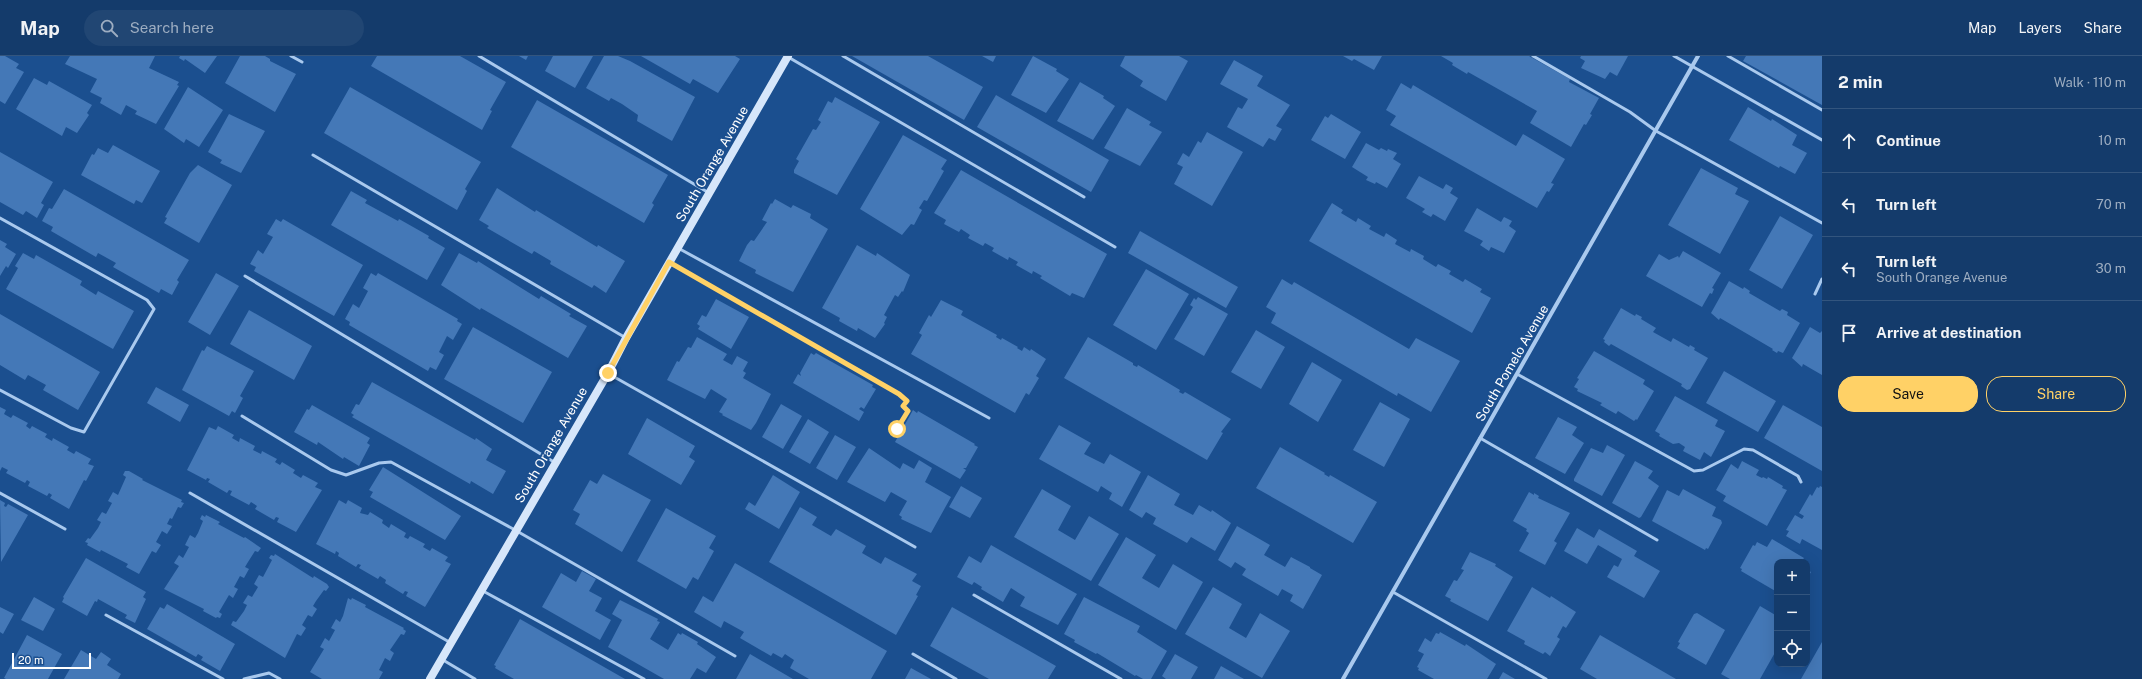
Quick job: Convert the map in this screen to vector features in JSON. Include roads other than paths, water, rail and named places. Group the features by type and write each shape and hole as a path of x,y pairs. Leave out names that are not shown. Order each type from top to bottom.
{"street":[{"name":"South Orange Avenue","path":"430,679 554,462 608,373 626,338 787,56"},
{"name":"South Pomelo Avenue","path":"1343,679 1698,56"}],"lane":[{"path":"291,56 302,62"},
{"path":"479,56 709,193"},
{"path":"787,56 1115,247"},
{"path":"843,56 1084,197"},
{"path":"1533,56 1630,112 1656,131 1822,223"},
{"path":"1674,56 1822,140"},
{"path":"1728,56 1822,110"},
{"path":"313,155 626,338"},
{"path":"0,218 147,300 154,309 84,432 71,428 0,390"},
{"path":"677,248 989,418"},
{"path":"669,262 899,394"},
{"path":"245,276 554,462"},
{"path":"1815,294 1822,279"},
{"path":"608,373 915,547"},
{"path":"1517,374 1694,471 1703,470 1744,449 1753,450 1798,476 1801,482"},
{"path":"242,416 331,470 346,475 379,463 391,462 515,530 735,656"},
{"path":"1480,438 1657,540"},
{"path":"0,493 65,529"},
{"path":"190,493 450,643"},
{"path":"481,590 644,679"},
{"path":"1393,592 1546,679"},
{"path":"974,595 1121,679"},
{"path":"106,615 223,679"},
{"path":"913,654 956,679"},
{"path":"441,659 475,679"},
{"path":"244,679 269,673 280,679"}]}
